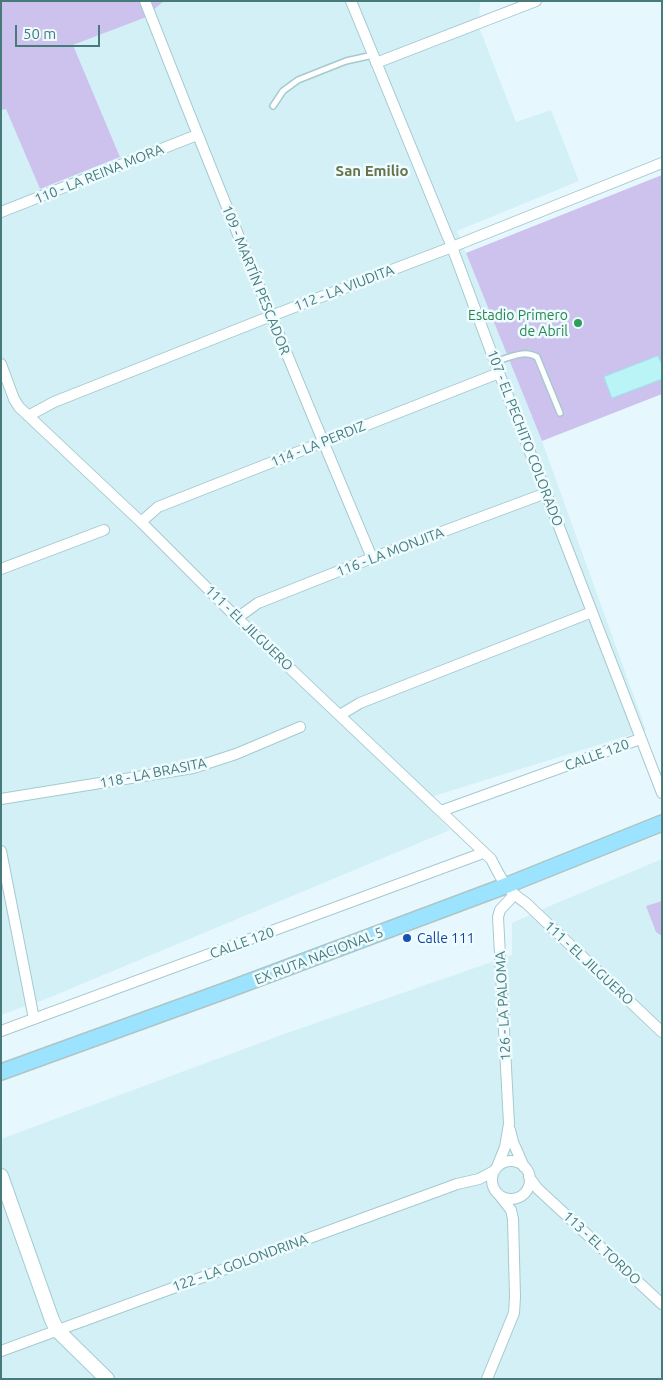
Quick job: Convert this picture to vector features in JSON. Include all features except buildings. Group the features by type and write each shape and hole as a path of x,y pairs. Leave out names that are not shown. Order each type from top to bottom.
{"main road":[{"name":"EX RUTA NACIONAL 5","path":"1,1072 510,890 662,823"}],"street":[{"name":"109 - MARTÍN PESCADOR","path":"145,1 197,135 372,558"},
{"name":"107 - EL PECHITO COLORADO","path":"351,1 452,247 640,739 659,778 662,793"},
{"path":"374,59 536,1"},
{"name":"110 - LA REINA MORA","path":"1,212 197,135"},
{"name":"112 - LA VIUDITA","path":"28,416 54,402 662,163"},
{"name":"111 - EL JILGUERO","path":"1,364 14,399 19,407 141,522 237,618 491,859 510,890 662,1032"},
{"name":"114 - LA PERDIZ","path":"141,522 158,507 499,373"},
{"name":"116 - LA MONJITA","path":"237,618 258,603 546,492"},
{"path":"1,570 104,530"},
{"path":"340,715 360,703 592,612"},
{"name":"118 - LA BRASITA","path":"1,799 192,768 236,754 300,727"},
{"name":"CALLE 120","path":"441,812 640,739"},
{"path":"1,851 34,1019"},
{"name":"CALLE 120","path":"1,1031 483,853"},
{"name":"126 - LA PALOMA","path":"510,890 498,916 509,1124 512,1142 524,1167"},
{"name":"126 - LA PALOMA","path":"496,1169 505,1147 509,1124"},
{"path":"487,1379 514,1313 516,1297 512,1219 510,1210 492,1185 496,1169 508,1162 514,1162 524,1167 530,1182 515,1208 512,1219"},
{"name":"122 - LA GOLONDRINA","path":"1,1351 457,1184 479,1179 496,1169"},
{"path":"1,1176 57,1330 107,1379"},
{"name":"113 - EL TORDO","path":"529,1177 541,1192 662,1304"},
{"path":"479,1179 492,1185"},
{"path":"500,1196 510,1199 523,1194 541,1192"}],"lane":[{"path":"273,106 282,91 298,80 346,61 374,59"},
{"path":"495,362 531,353 536,357 560,413"}],"shaded area":[{"path":"1,1 164,1 144,18 73,45 120,157 40,189 6,109 1,110"},
{"path":"164,1 480,1 479,27 516,122 551,110 579,181 457,231 542,441 646,730 421,800 450,830 46,999 1,1015 1,110 6,108 40,189 120,157 73,45 144,18"},
{"name":"Estadio Primero de Abril","path":"662,175 662,394 542,441 466,253"},
{"path":"662,859 662,1379 1,1379 1,1139 284,1034 512,955 512,923"},
{"path":"662,901 662,936 656,932 646,906"}],"place":[{"name":"Estadio Primero de Abril","path":"578,323"},
{"name":"Calle 111","path":"407,938"}],"district":[{"name":"San Emilio","path":"372,171"}]}
